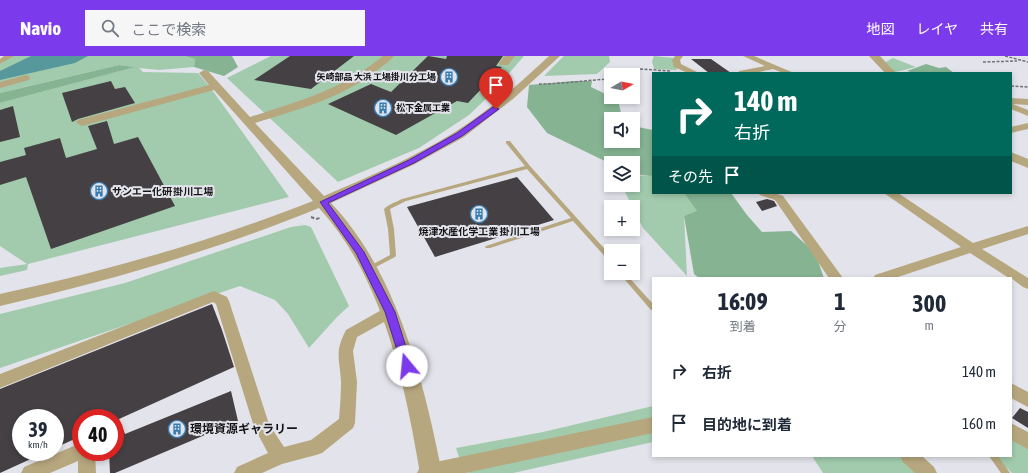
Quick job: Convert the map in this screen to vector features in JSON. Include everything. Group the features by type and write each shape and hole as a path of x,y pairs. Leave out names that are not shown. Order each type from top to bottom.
{"street":[{"path":"0,62 10,56"},
{"path":"248,121 331,93 350,84 369,72 389,56"},
{"path":"0,300 81,282 147,263 259,227 324,202 412,161 459,134 496,109 528,82 555,56"},
{"path":"679,56 676,60 677,64 691,71"},
{"path":"747,56 787,72"},
{"path":"874,56 890,72"},
{"path":"747,72 772,67"},
{"path":"204,73 308,188 324,202 360,252 390,312 415,393 429,473 652,425"},
{"path":"0,85 26,78"},
{"path":"82,122 216,86"},
{"path":"1012,101 1028,102"},
{"path":"1012,106 1028,113"},
{"path":"1012,130 1028,126"},
{"path":"1012,156 1028,164"},
{"path":"767,194 779,198 835,277"},
{"path":"891,194 971,248 1028,284"},
{"path":"883,277 1028,230"},
{"path":"0,382 214,296 222,300 262,427 280,456"},
{"path":"243,473 280,456 316,447 347,423 349,382 344,351 351,334 390,312"},
{"path":"1012,391 1028,400"},
{"path":"1012,432 1028,441"},
{"path":"30,473 72,455"},
{"path":"910,457 928,473"},
{"path":"86,461 87,473"}],"lane":[{"path":"508,142 528,167 604,252"},
{"path":"368,269 393,256 391,229 387,209 390,206 404,200 528,167"},
{"path":"488,246 574,219"},
{"path":"628,280 652,307"},
{"path":"994,457 1006,473"}],"path":[{"path":"1005,56 1028,62"},
{"path":"983,62 1017,60"},
{"path":"640,68 691,71"},
{"path":"528,82 542,85 604,80"},
{"path":"1012,86 1028,87"}],"green space":[{"path":"12,56 184,56 195,59 194,67 159,70 139,68 143,72 198,73 210,87 289,197 28,264 27,270 0,276 0,268 27,264 0,246 0,103 134,67 119,65 0,93 0,64"},
{"path":"184,56 232,56 238,67 224,76 194,67 195,59"},
{"path":"271,56 524,56 492,93 469,115 419,148 338,182 227,78"},
{"path":"564,56 609,56 610,62 597,74 544,76"},
{"path":"654,56 674,58 677,70 654,69 652,61"},
{"path":"893,58 916,67 890,72 882,64"},
{"path":"926,64 939,68 946,67 953,72 911,72 907,71"},
{"path":"119,65 135,67 0,103 0,93"},
{"path":"573,81 592,81 591,87 604,93 604,104 619,104 621,112 604,112 604,148 640,148 640,127 652,130 652,176 640,175 640,156 604,156 604,161 547,133 527,107 529,85"},
{"path":"652,175 652,194 685,194 698,212 684,216 687,276 643,228 640,222 640,200 629,200 625,192 640,192 640,176"},
{"path":"685,194 732,194 762,232 791,231 815,253 824,277 698,277 694,274 684,216 697,211"},
{"path":"305,225 311,227 349,306 309,348 288,314 275,300 240,286 0,368 0,314 125,283 291,227"},
{"path":"652,406 652,442 513,473 469,473 463,469 456,448 543,432"},
{"path":"1012,434 1028,442 1028,473 1012,473 995,457 1012,457"},
{"path":"813,457 905,457 922,473 823,473"}],"water":[{"path":"31,56 88,56 75,63 0,80 0,71"}],"building":[{"path":"290,56 354,56 311,89 254,80"},
{"path":"428,56 446,59 447,56 503,56 496,66 502,67 468,103 457,101 396,135 328,104 371,84 391,92"},
{"path":"691,59 711,59 730,72 708,72"},
{"path":"111,81 115,89 125,87 135,103 72,122 62,93"},
{"path":"13,106 20,137 0,142 0,110"},
{"name":"サンエー化研 掛川工場","path":"107,121 114,144 138,137 175,206 51,249 26,177 0,185 0,162 26,155 24,148 60,138 66,158 97,149 88,126"},
{"name":"焼津水産化学工業 掛川工場","path":"517,177 554,220 435,257 407,207"},
{"path":"767,199 774,201 777,206 762,211 756,202"},
{"path":"212,304 234,367 124,417 124,409 72,409 72,440 64,444 64,409 12,409 12,461 26,461 0,473 0,389"},
{"path":"231,391 238,421 115,473 110,473 109,461 124,461 124,432 125,434"},
{"path":"1020,408 1028,412 1028,428 1012,418"}],"place":[{"name":"矢崎部品 大浜 工場掛川分工場","path":"449,77"},
{"name":"松下金属工業","path":"383,108"},
{"name":"サンエー化研 掛川工場","path":"99,191"},
{"name":"焼津水産化学工業 掛川工場","path":"479,214"},
{"name":"環境資源ギャラリー","path":"177,429"}],"route":[{"path":"407,366 390,312 360,252 324,202 412,161 459,134 496,109"}]}
